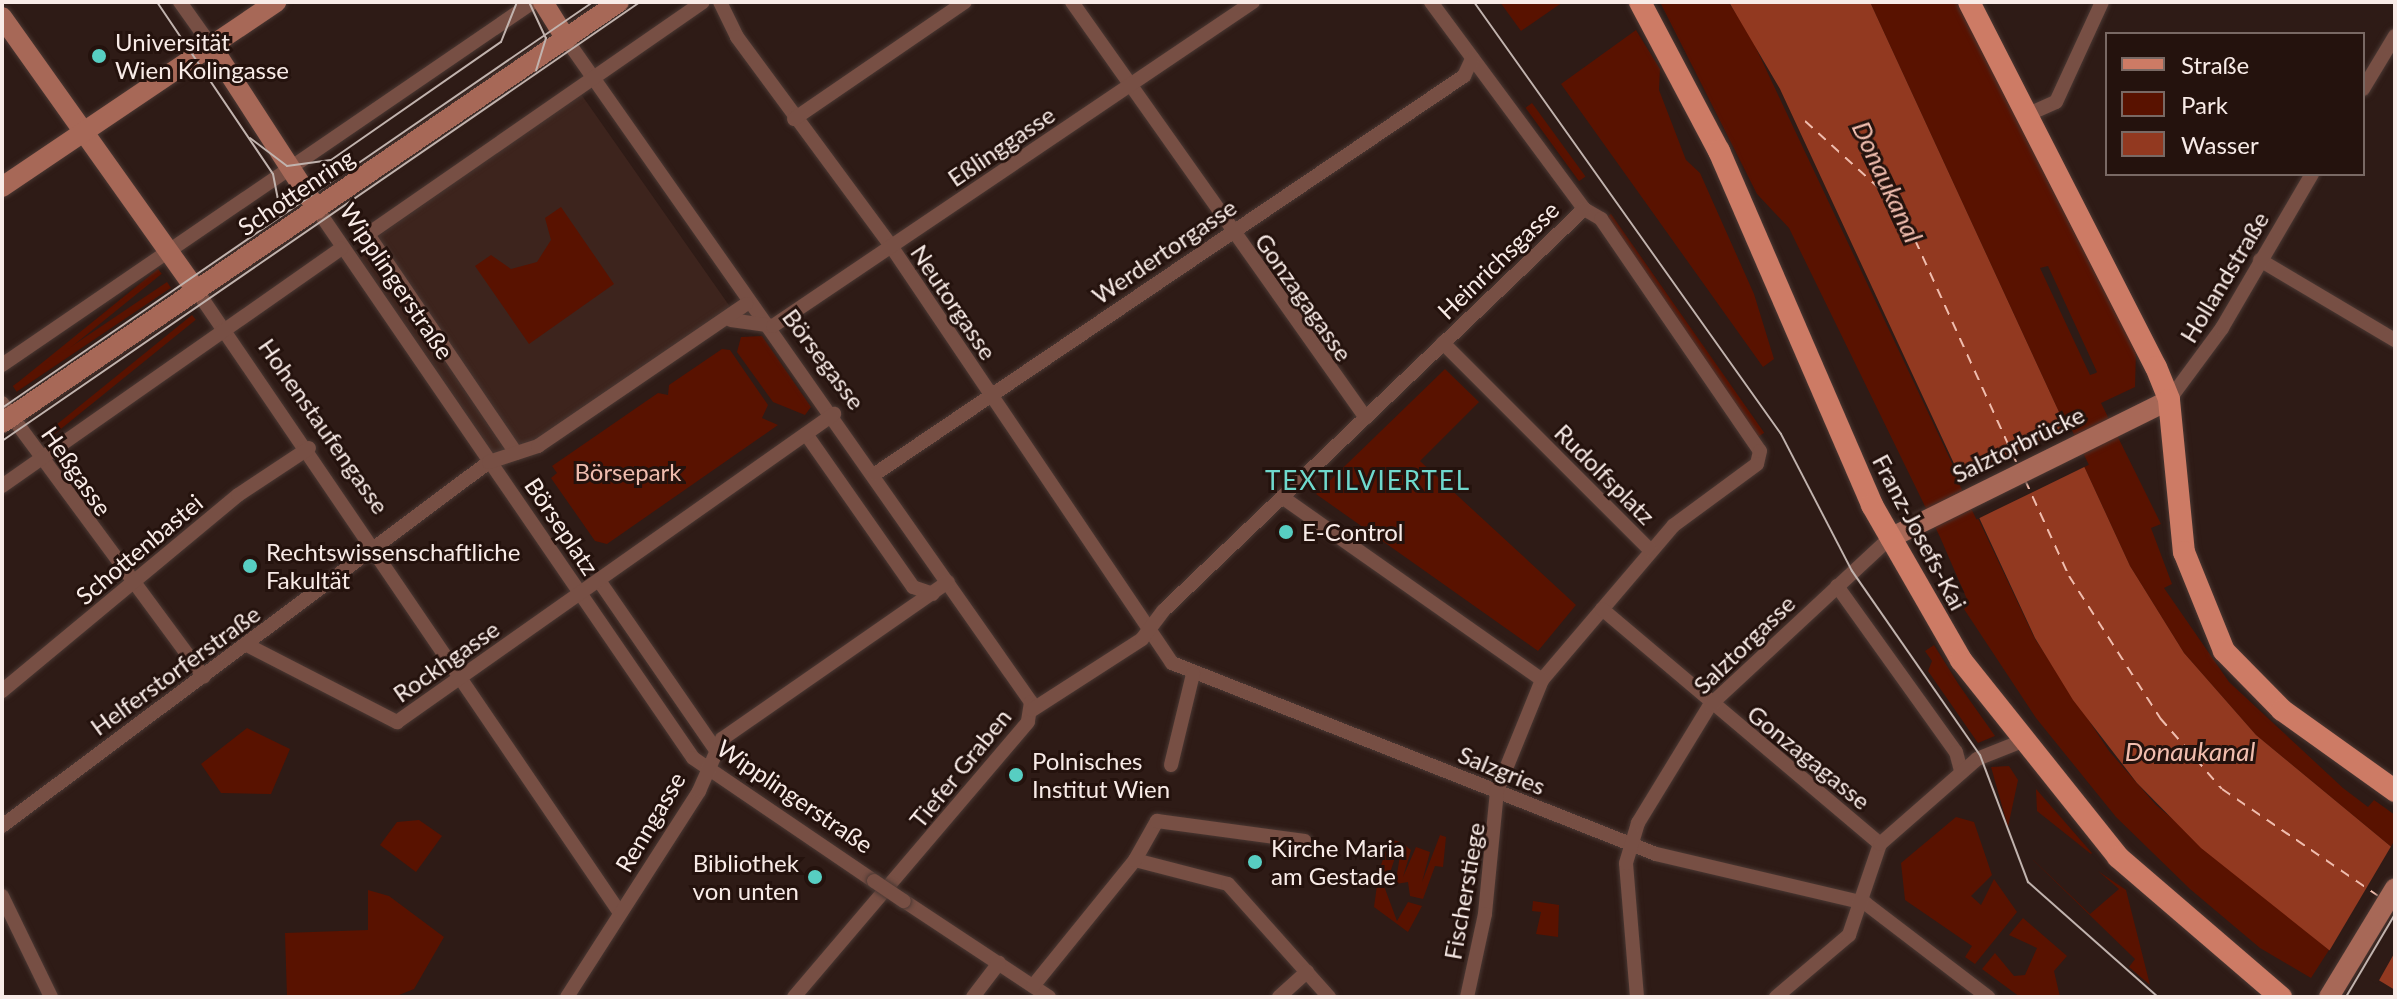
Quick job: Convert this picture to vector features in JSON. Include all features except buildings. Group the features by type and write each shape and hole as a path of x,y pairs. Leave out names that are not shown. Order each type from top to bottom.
{"main road":[{"path":"2,187 276,2"},
{"name":"Börsegasse","path":"543,2 566,39"},
{"name":"Schottenring","path":"5,415 197,291 619,2"},
{"name":"Franz-Josefs-Kai","path":"1640,2 1719,151 1890,538 1961,660 2020,742 2118,857 2281,997"},
{"path":"1969,2 2031,113 2169,400 2184,552 2224,651 2282,710 2395,791"},
{"name":"Hohenstaufengasse","path":"2,17 197,291"},
{"name":"Wipplingerstraße","path":"212,47 317,209"},
{"name":"Salztorbrücke","path":"1890,538 1927,517 2169,400"},
{"path":"2329,996 2395,888"}],"street":[{"path":"180,2 212,47"},
{"name":"Schottenring","path":"2,365 533,2"},
{"path":"591,77 703,2"},
{"name":"Neutorgasse","path":"720,2 794,119 891,246 990,396 1151,627"},
{"path":"794,119 965,2"},
{"name":"Gonzagagasse","path":"1072,2 1129,87 1366,418"},
{"name":"Eßlinggasse","path":"773,326 1253,2"},
{"path":"1431,2 1584,209 1601,219 1760,451 1757,464 1650,550"},
{"path":"2031,113 2056,102 2102,2"},
{"path":"2365,86 2395,36"},
{"name":"Börsegasse","path":"566,39 746,304 773,326 1032,710"},
{"name":"Werdertorgasse","path":"875,474 1464,76 1472,59"},
{"name":"Wipplingerstraße","path":"516,453 379,253 371,230 591,77"},
{"name":"Hollandstraße","path":"2169,400 2311,176"},
{"name":"Wipplingerstraße","path":"317,209 341,249 489,462"},
{"name":"Heinrichsgasse","path":"1443,343 1584,209"},
{"path":"2,486 341,249"},
{"path":"2260,260 2395,340"},
{"name":"Hohenstaufengasse","path":"197,291 309,448 373,550 620,913"},
{"name":"Börseplatz","path":"746,304 731,320 516,453 489,462 581,595 834,414"},
{"path":"731,320 773,326"},
{"path":"1032,710 1061,697 1151,627 1443,343"},
{"name":"Rudolfsplatz","path":"1443,343 1650,550 1542,680"},
{"name":"Heßgasse","path":"5,415 42,459 130,586 204,677"},
{"path":"806,434 913,587 933,594"},
{"name":"Schottenbastei","path":"2,691 238,495 309,448"},
{"name":"Helferstorferstraße","path":"2,826 489,462"},
{"path":"1282,497 1542,680"},
{"name":"Salztorgasse","path":"1631,845 1710,705 1890,538"},
{"name":"Wipplingerstraße","path":"600,582 714,747"},
{"path":"714,747 948,582"},
{"path":"1837,586 1956,752 1961,771"},
{"name":"Wipplingerstraße","path":"581,595 705,768 999,963"},
{"name":"Rockhgasse","path":"247,645 391,724 581,595"},
{"name":"Gonzagagasse","path":"1602,609 1710,705 1880,844"},
{"name":"Salzgries","path":"1151,627 1172,663 1193,674 1631,845 1865,903"},
{"path":"1171,765 1193,674"},
{"name":"Fischerstiege","path":"1468,997 1485,914 1497,791 1542,680"},
{"name":"Tiefer Graben","path":"794,997 875,908 1032,710"},
{"path":"1776,997 1849,935 1865,903 1880,844 1961,771 2020,742"},
{"name":"Renngasse","path":"567,997 699,791 714,747"},
{"path":"1033,986 1135,860 1157,821 1305,841"},
{"path":"1631,845 1637,997"},
{"path":"1135,860 1228,884 1329,997"},
{"path":"2,896 51,997"},
{"path":"1865,903 1988,997"},
{"path":"973,997 999,963 1049,997"},
{"path":"1279,997 1307,972"}],"shaded area":[{"path":"581,94 731,308 502,468 352,254"}],"green space":[{"path":"1500,2 1563,2 1521,31"},
{"path":"1660,2 1728,2 1747,29 2035,639 2109,751 2156,805 2329,950 2311,978 2260,948 2190,889 2116,817 2036,718 1964,609 1969,604 1940,537 1789,228 1757,194"},
{"path":"1870,2 1957,2 2136,350 2135,387 2101,403 2161,524 2151,528 2172,584 2164,588 2229,682 2343,788 2368,807 2374,800 2395,815 2395,850 2256,735 2184,653 2130,566","holes":["2048,266 2097,372 2090,375 2040,268"]},
{"path":"1636,30 1660,69 1659,90 1686,160 1700,173 1754,294 1774,359 1763,367 1561,84"},
{"path":"1532,103 1585,177 1579,181 1526,108"},
{"path":"561,207 614,284 529,344 475,266 491,255 511,269 537,262 551,240 545,218"},
{"path":"1611,214 1764,433 1758,437 1605,218"},
{"path":"158,269 162,274 17,391 13,386"},
{"path":"167,282 171,288 17,392 13,386"},
{"path":"192,315 196,320 50,438 46,433"},
{"path":"762,336 811,407 805,415 773,402 737,352 741,337"},
{"name":"Börsepark","path":"722,349 730,350 768,405 762,418 778,425 607,544 595,541 551,478 557,473 552,466 658,393 668,395 669,385"},
{"path":"1445,369 1479,402 1420,461 1576,605 1538,651 1316,494"},
{"path":"1934,645 1995,736 1978,743 1928,671 1932,661 1925,651"},
{"path":"247,728 290,749 271,794 221,793 201,764"},
{"path":"2009,766 2018,780 2008,827 1991,767"},
{"path":"2036,789 2092,853 2091,854 2037,811"},
{"path":"1956,817 1974,822 1992,875 1971,896 1981,905 1994,879 2017,912 1975,964 1965,957 1972,946 1905,900 1901,863"},
{"path":"419,820 442,836 416,872 380,845 397,822"},
{"path":"1440,835 1446,837 1443,867 1435,866 1423,899 1410,896 1408,882 1384,886 1397,921 1408,902 1422,906 1408,932 1374,907 1379,871 1390,839 1400,842 1390,873 1397,874 1402,843 1411,850 1403,877 1416,847 1430,852 1422,882"},
{"path":"2029,856 2090,914 2119,889 2098,871 2126,890 2150,985 2129,967 2135,959"},
{"path":"368,890 389,896 444,937 414,989 394,997 287,997 285,933 368,930"},
{"path":"1533,901 1559,905 1558,937 1536,934 1541,912 1532,911"},
{"path":"2023,918 2067,956 2054,971 2060,997 2020,997 1982,969 1995,953 2014,976 2025,975 2037,948 2009,935"}],"water":[{"name":"Donaukanal","path":"1729,2 1870,2 2130,566 2184,653 2256,735 2395,850 2395,990 2329,950 2201,848 2137,783 2073,700 2035,638 1780,89"}],"pier":[{"path":"2070,426 2089,465 1977,519 1958,481"},
{"path":"2393,843 2395,952 2377,984 2328,953"}],"ferry route":[{"path":"1805,121 1900,207 2017,464"},
{"path":"2025,480 2069,576 2160,718 2222,789 2378,896"}],"tram line":[{"path":"157,2 273,174 278,200 266,225"},
{"path":"250,138 287,166 331,160 501,42 517,2"},
{"path":"529,2 546,38 536,71"},
{"path":"2,408 593,2"},
{"path":"2,441 640,2"},
{"path":"1474,2 1781,434 1852,571 1980,755 2028,882 2158,997"},
{"path":"2346,997 2395,914"}],"place":[{"name":"Universität Wien Kolingasse","path":"99,56"},
{"name":"E-Control","path":"1286,532"},
{"name":"Rechtswissenschaftliche Fakultät","path":"250,566"},
{"name":"Polnisches Institut Wien","path":"1016,775"},
{"name":"Kirche Maria am Gestade","path":"1255,862"},
{"name":"Bibliothek von unten","path":"815,877"}],"district":[{"name":"TEXTILVIERTEL","path":"1368,481"}]}
